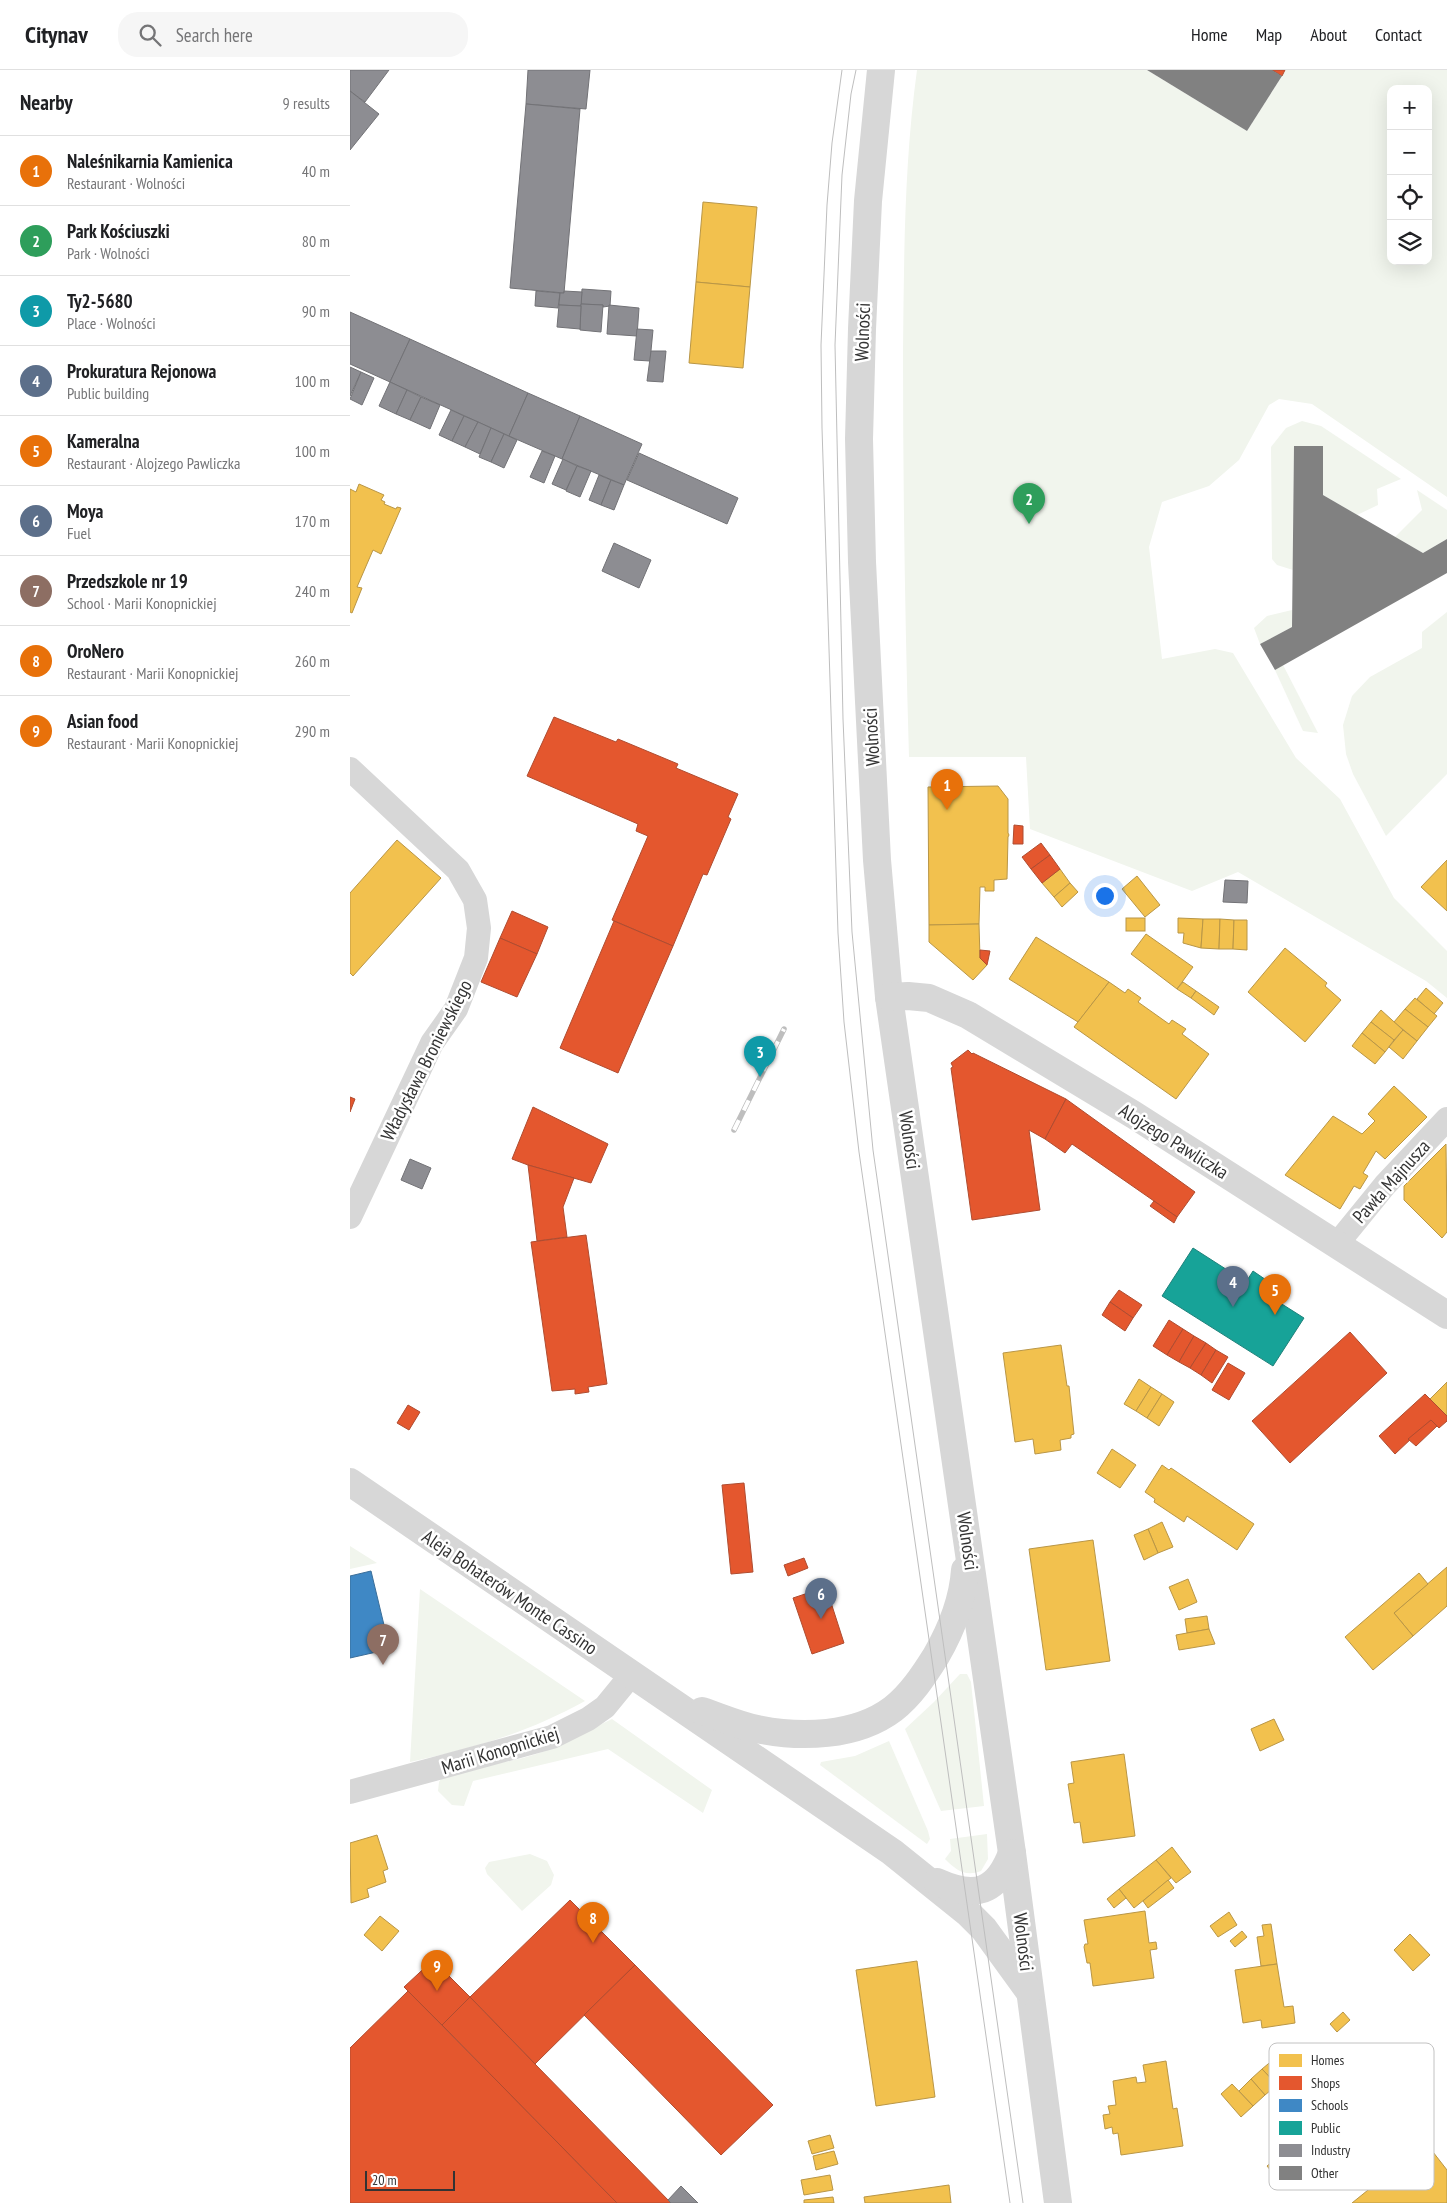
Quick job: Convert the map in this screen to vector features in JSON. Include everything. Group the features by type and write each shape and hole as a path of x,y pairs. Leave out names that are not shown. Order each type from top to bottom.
{"street":[{"name":"Wolności","path":"881,70 868,201 859,439 862,562 877,860 889,997 1012,1853 1058,2203"},
{"name":"Władysława Broniewskiego","path":"350,769 458,870 475,900 479,928 476,958 456,1009 432,1043 350,1217"},
{"name":"Alojzego Pawliczka","path":"889,997 929,998 968,1015 1134,1115 1447,1315"},
{"name":"Pawła Majnusza","path":"1337,1244 1385,1186 1447,1120"},
{"name":"Aleja Bohaterów Monte Cassino","path":"350,1482 892,1852 968,1913 984,1930 1030,1992"},
{"name":"Aleja Bohaterów Monte Cassino","path":"672,1701 756,1729 792,1734 826,1733 861,1726 892,1709 916,1686 943,1643 957,1611 964,1579 967,1533"},
{"name":"Marii Konopnickiej","path":"350,1792 552,1737 588,1719 605,1707 632,1674"},
{"name":"Aleja Bohaterów Monte Cassino","path":"918,1872 956,1888 978,1892 995,1883 1006,1868 1012,1853"}],"shaded area":[{"path":"917,70 1147,70 1247,131 1286,70 1447,70 1447,497 1312,404 1279,399 1269,405 1239,460 1209,486 1162,502 1149,547 1162,659 1215,649 1233,653 1296,758 1340,799 1394,898 1447,951 1447,998 1426,981 1238,872 1192,891 1030,829 1026,757 909,757 904,555 903,353 909,141"},
{"path":"1302,421 1321,426 1401,479 1377,489 1378,505 1357,515 1323,495 1323,446 1294,446 1293,570 1277,565 1272,559 1271,447 1286,428"},
{"path":"1417,490 1447,510 1447,539 1423,553 1395,537 1422,510"},
{"path":"1292,610 1292,627 1260,644 1254,628 1267,616"},
{"path":"1447,612 1447,774 1386,836 1353,774 1346,754 1343,725 1352,696 1370,677 1422,648 1422,632"},
{"path":"1283,665 1318,733 1303,731 1275,670"},
{"path":"350,1546 377,1563 350,1569"},
{"path":"420,1589 585,1701 521,1731 478,1745 410,1762"},
{"path":"960,1674 967,1674 971,1682 984,1806 941,1811 905,1729"},
{"path":"612,1719 712,1790 703,1813 608,1749 473,1781 464,1806 452,1805 438,1791 439,1782 444,1774 535,1755 569,1741"},
{"path":"889,1741 928,1831 930,1839 927,1844 820,1765 821,1762 855,1756"},
{"path":"987,1834 988,1859 981,1871 965,1873 945,1859 951,1851 950,1839"},
{"path":"530,1854 547,1861 554,1875 551,1885 522,1911 487,1874 485,1868 489,1862"}],"building: Homes":[{"path":"703,202 757,207 750,287 696,282"},
{"path":"696,282 750,287 743,368 689,363"},
{"path":"359,484 384,495 381,500 385,502 384,504 396,509 397,507 401,508 381,554 373,550 357,587 362,588 352,613 350,612 350,489 356,492"},
{"path":"998,786 1008,799 1007,879 994,880 994,891 985,891 985,887 980,887 979,924 929,925 928,787"},
{"path":"397,840 441,878 353,976 350,973 350,893"},
{"path":"1447,860 1447,911 1421,887"},
{"path":"1060,869 1070,883 1054,897 1042,883"},
{"path":"1137,876 1160,905 1145,917 1122,889"},
{"path":"1070,883 1078,892 1062,907 1054,897"},
{"path":"1126,918 1145,918 1145,931 1126,931"},
{"path":"1178,918 1203,919 1201,948 1183,943 1184,933 1178,933"},
{"path":"1203,919 1220,919 1219,949 1201,948"},
{"path":"1220,919 1234,920 1233,949 1219,949"},
{"path":"1234,920 1247,920 1247,950 1233,949"},
{"path":"979,924 980,958 987,965 973,980 929,942 929,925"},
{"path":"1146,934 1193,967 1177,989 1131,954"},
{"path":"1036,937 1109,982 1078,1022 1009,979"},
{"path":"1285,948 1327,983 1325,986 1341,1000 1305,1042 1248,992"},
{"path":"1109,982 1125,993 1128,989 1141,998 1138,1002 1169,1024 1172,1020 1186,1029 1182,1034 1209,1054 1176,1099 1074,1027"},
{"path":"1183,982 1196,991 1191,998 1177,989"},
{"path":"1426,988 1443,1003 1434,1014 1417,999"},
{"path":"1196,991 1219,1007 1214,1015 1191,998"},
{"path":"1415,998 1437,1016 1428,1027 1405,1009"},
{"path":"1405,1009 1428,1027 1417,1041 1394,1022"},
{"path":"1381,1010 1403,1030 1394,1040 1371,1022"},
{"path":"1371,1022 1394,1040 1385,1052 1362,1033"},
{"path":"1403,1030 1417,1041 1403,1059 1389,1047"},
{"path":"1362,1033 1385,1052 1375,1064 1352,1046"},
{"path":"1394,1086 1427,1117 1385,1159 1376,1151 1363,1173 1368,1176 1360,1189 1354,1186 1340,1209 1285,1175 1333,1116 1362,1134 1375,1121 1368,1114"},
{"path":"1446,1144 1447,1232 1442,1238 1404,1200 1404,1186"},
{"path":"1061,1345 1067,1386 1069,1386 1074,1434 1071,1435 1071,1438 1060,1440 1061,1450 1035,1454 1033,1439 1015,1442 1003,1353"},
{"path":"1139,1379 1151,1387 1136,1411 1124,1404"},
{"path":"1447,1382 1447,1416 1430,1399"},
{"path":"1151,1387 1162,1394 1147,1418 1136,1411"},
{"path":"1162,1394 1174,1402 1159,1426 1147,1418"},
{"path":"1112,1449 1136,1465 1120,1488 1097,1473"},
{"path":"1162,1465 1169,1470 1171,1468 1254,1524 1237,1550 1187,1516 1184,1522 1154,1502 1155,1499 1145,1492"},
{"path":"1162,1522 1173,1547 1158,1553 1148,1529"},
{"path":"1148,1529 1158,1553 1144,1560 1134,1535"},
{"path":"1093,1540 1110,1661 1046,1670 1029,1549"},
{"path":"1447,1567 1447,1606 1413,1636 1394,1613"},
{"path":"1419,1573 1428,1584 1394,1613 1413,1636 1373,1670 1345,1637"},
{"path":"1188,1579 1197,1602 1179,1610 1169,1587"},
{"path":"1207,1616 1209,1629 1187,1633 1185,1619"},
{"path":"1209,1629 1215,1644 1179,1650 1176,1635"},
{"path":"1274,1719 1284,1740 1260,1751 1251,1729"},
{"path":"1124,1754 1135,1836 1083,1843 1080,1822 1074,1823 1068,1784 1074,1783 1071,1762"},
{"path":"377,1835 388,1869 383,1871 386,1882 367,1889 369,1897 351,1903 350,1843"},
{"path":"1172,1847 1191,1872 1176,1883 1156,1860"},
{"path":"1156,1860 1171,1878 1134,1908 1119,1889"},
{"path":"1168,1880 1174,1888 1148,1908 1143,1901"},
{"path":"1119,1889 1126,1898 1114,1908 1107,1899"},
{"path":"1145,1911 1149,1943 1156,1942 1157,1949 1150,1950 1154,1978 1093,1986 1090,1963 1087,1963 1084,1947 1085,1944 1088,1944 1084,1920"},
{"path":"1229,1912 1237,1925 1218,1937 1210,1926"},
{"path":"380,1916 399,1931 382,1951 364,1935"},
{"path":"1271,1924 1277,1964 1261,1966 1257,1937 1264,1936 1262,1925"},
{"path":"1242,1931 1247,1937 1235,1947 1230,1941"},
{"path":"1410,1934 1430,1955 1413,1971 1394,1950"},
{"path":"917,1961 935,2097 876,2106 856,1970"},
{"path":"1277,1964 1284,2007 1293,2006 1295,2023 1262,2028 1261,2020 1243,2023 1235,1970"},
{"path":"1343,2012 1350,2020 1337,2032 1330,2024"},
{"path":"1166,2061 1173,2109 1177,2108 1183,2146 1121,2155 1118,2133 1113,2134 1112,2127 1105,2129 1103,2115 1110,2114 1108,2106 1116,2105 1113,2081 1136,2077 1137,2083 1146,2082 1143,2065"},
{"path":"1269,2063 1269,2076 1262,2069"},
{"path":"1262,2069 1269,2076 1269,2092 1265,2095 1251,2079"},
{"path":"1251,2079 1265,2095 1253,2106 1239,2091"},
{"path":"1232,2084 1253,2106 1241,2117 1221,2094"},
{"path":"830,2135 834,2148 812,2154 808,2141"},
{"path":"834,2151 838,2164 816,2170 813,2156"},
{"path":"1434,2153 1447,2170 1447,2203 1352,2203 1368,2190 1434,2190"},
{"path":"830,2175 833,2190 804,2195 801,2180"},
{"path":"949,2185 951,2203 865,2203 864,2197"},
{"path":"833,2197 834,2203 804,2203 804,2200"}],"building: Shops":[{"path":"1272,70 1285,70 1282,76"},
{"path":"554,717 616,742 618,739 678,764 676,768 738,794 728,817 731,819 707,875 703,874 673,946 612,920 648,836 636,831 638,824 527,776"},
{"path":"1014,825 1023,826 1023,844 1013,844"},
{"path":"1041,843 1050,855 1031,869 1022,857"},
{"path":"1050,855 1060,869 1042,883 1031,869"},
{"path":"512,911 548,927 537,954 500,938"},
{"path":"614,921 673,946 618,1073 560,1048"},
{"path":"500,938 537,954 517,997 481,982"},
{"path":"980,950 990,951 987,965 980,958"},
{"path":"968,1050 972,1054 1066,1099 1045,1139 1029,1130 1040,1210 972,1220 951,1068 953,1067 951,1063"},
{"path":"350,1097 355,1099 350,1112"},
{"path":"1066,1099 1195,1192 1177,1217 1072,1144 1065,1153 1045,1139"},
{"path":"533,1107 608,1144 591,1183 512,1159"},
{"path":"528,1165 574,1178 563,1207 567,1237 537,1241"},
{"path":"1154,1201 1177,1217 1174,1223 1150,1206"},
{"path":"586,1235 607,1384 588,1387 589,1392 575,1394 575,1389 552,1391 531,1242"},
{"path":"1119,1290 1142,1305 1133,1318 1110,1302"},
{"path":"1110,1302 1133,1318 1125,1331 1102,1315"},
{"path":"1169,1320 1183,1329 1167,1355 1153,1346"},
{"path":"1183,1329 1194,1336 1179,1362 1167,1355"},
{"path":"1350,1332 1387,1373 1290,1463 1252,1421"},
{"path":"1194,1336 1206,1343 1190,1368 1179,1362"},
{"path":"1206,1343 1216,1350 1201,1375 1190,1368"},
{"path":"1216,1350 1228,1357 1212,1383 1201,1375"},
{"path":"1228,1363 1245,1373 1229,1400 1212,1390"},
{"path":"1425,1394 1447,1416 1447,1421 1439,1428 1431,1420 1395,1454 1379,1436"},
{"path":"408,1405 420,1412 409,1430 397,1423"},
{"path":"1431,1420 1437,1426 1416,1446 1408,1439"},
{"path":"744,1483 753,1572 731,1574 722,1485"},
{"path":"804,1558 808,1568 788,1576 784,1565"},
{"path":"826,1587 844,1643 812,1654 793,1598"},
{"path":"570,1900 635,1965 535,2064 470,1997"},
{"path":"433,1960 470,1997 442,2025 404,1987"},
{"path":"635,1965 773,2105 721,2155 584,2015"},
{"path":"408,1991 617,2203 350,2203 350,2048"},
{"path":"470,1997 671,2203 617,2203 442,2025"}],"building: Schools":[{"path":"371,1571 384,1625 376,1628 381,1651 350,1658 350,1576"}],"building: Public":[{"path":"1193,1248 1246,1282 1253,1271 1272,1284 1266,1294 1304,1318 1273,1366 1162,1296"}],"building: Industry":[{"path":"350,70 389,70 365,102 350,91"},
{"path":"528,70 590,70 586,109 526,104"},
{"path":"350,91 379,114 350,150"},
{"path":"526,104 580,109 564,293 510,288"},
{"path":"582,289 611,291 610,306 581,304"},
{"path":"536,291 560,293 558,308 535,306"},
{"path":"564,291 582,292 581,306 559,305 560,293 564,293"},
{"path":"581,304 603,305 601,332 580,330"},
{"path":"559,305 581,306 580,329 557,327"},
{"path":"609,305 639,308 637,336 607,334"},
{"path":"350,312 410,339 390,382 350,364"},
{"path":"637,329 653,330 650,361 634,360"},
{"path":"410,339 528,393 509,436 390,382"},
{"path":"651,351 666,351 663,382 647,381"},
{"path":"350,367 361,372 350,396"},
{"path":"361,372 374,378 362,405 350,399"},
{"path":"390,382 407,390 396,414 379,406"},
{"path":"407,390 421,397 410,420 396,414"},
{"path":"528,393 580,416 562,459 509,436"},
{"path":"421,397 440,405 430,429 410,420"},
{"path":"451,410 464,416 452,441 439,435"},
{"path":"464,416 478,422 465,447 452,441"},
{"path":"580,416 642,444 624,485 562,459"},
{"path":"478,422 491,428 480,454 465,447"},
{"path":"491,428 504,434 491,462 479,457"},
{"path":"504,434 517,440 504,468 491,462"},
{"path":"542,451 555,456 544,483 530,477"},
{"path":"639,453 738,498 727,524 627,480"},
{"path":"563,459 577,466 566,490 552,484"},
{"path":"577,466 591,471 580,497 566,491"},
{"path":"599,475 611,480 601,505 589,500"},
{"path":"611,480 624,485 614,510 601,505"},
{"path":"614,543 651,560 639,588 602,571"},
{"path":"1225,880 1248,881 1247,903 1223,902"},
{"path":"410,1159 431,1168 422,1189 401,1180"},
{"path":"681,2186 698,2203 671,2203 668,2200"}],"building: Other":[{"path":"1147,70 1272,70 1282,76 1247,131"},
{"path":"1294,446 1323,446 1323,495 1423,553 1447,539 1447,573 1275,670 1260,644 1292,627"}],"tram line":[{"path":"842,70 832,143 827,205 821,345 838,933 844,1022 859,1152 1010,2203"},
{"path":"856,70 851,94 842,175 835,345 843,719 852,932 873,1150 1023,2203"}],"railway":[{"path":"734,1130 784,1029"}],"place":[{"name":"Park Kościuszki","path":"1029,524"},
{"name":"Naleśnikarnia Kamienica","path":"947,810"},
{"name":"Ty2-5680","path":"760,1077"},
{"name":"Prokuratura Rejonowa","path":"1233,1307"},
{"name":"Kameralna","path":"1275,1315"},
{"name":"Moya","path":"821,1619"},
{"name":"Przedszkole nr 19","path":"383,1665"},
{"name":"OroNero","path":"593,1943"},
{"name":"Asian food","path":"437,1991"}]}
